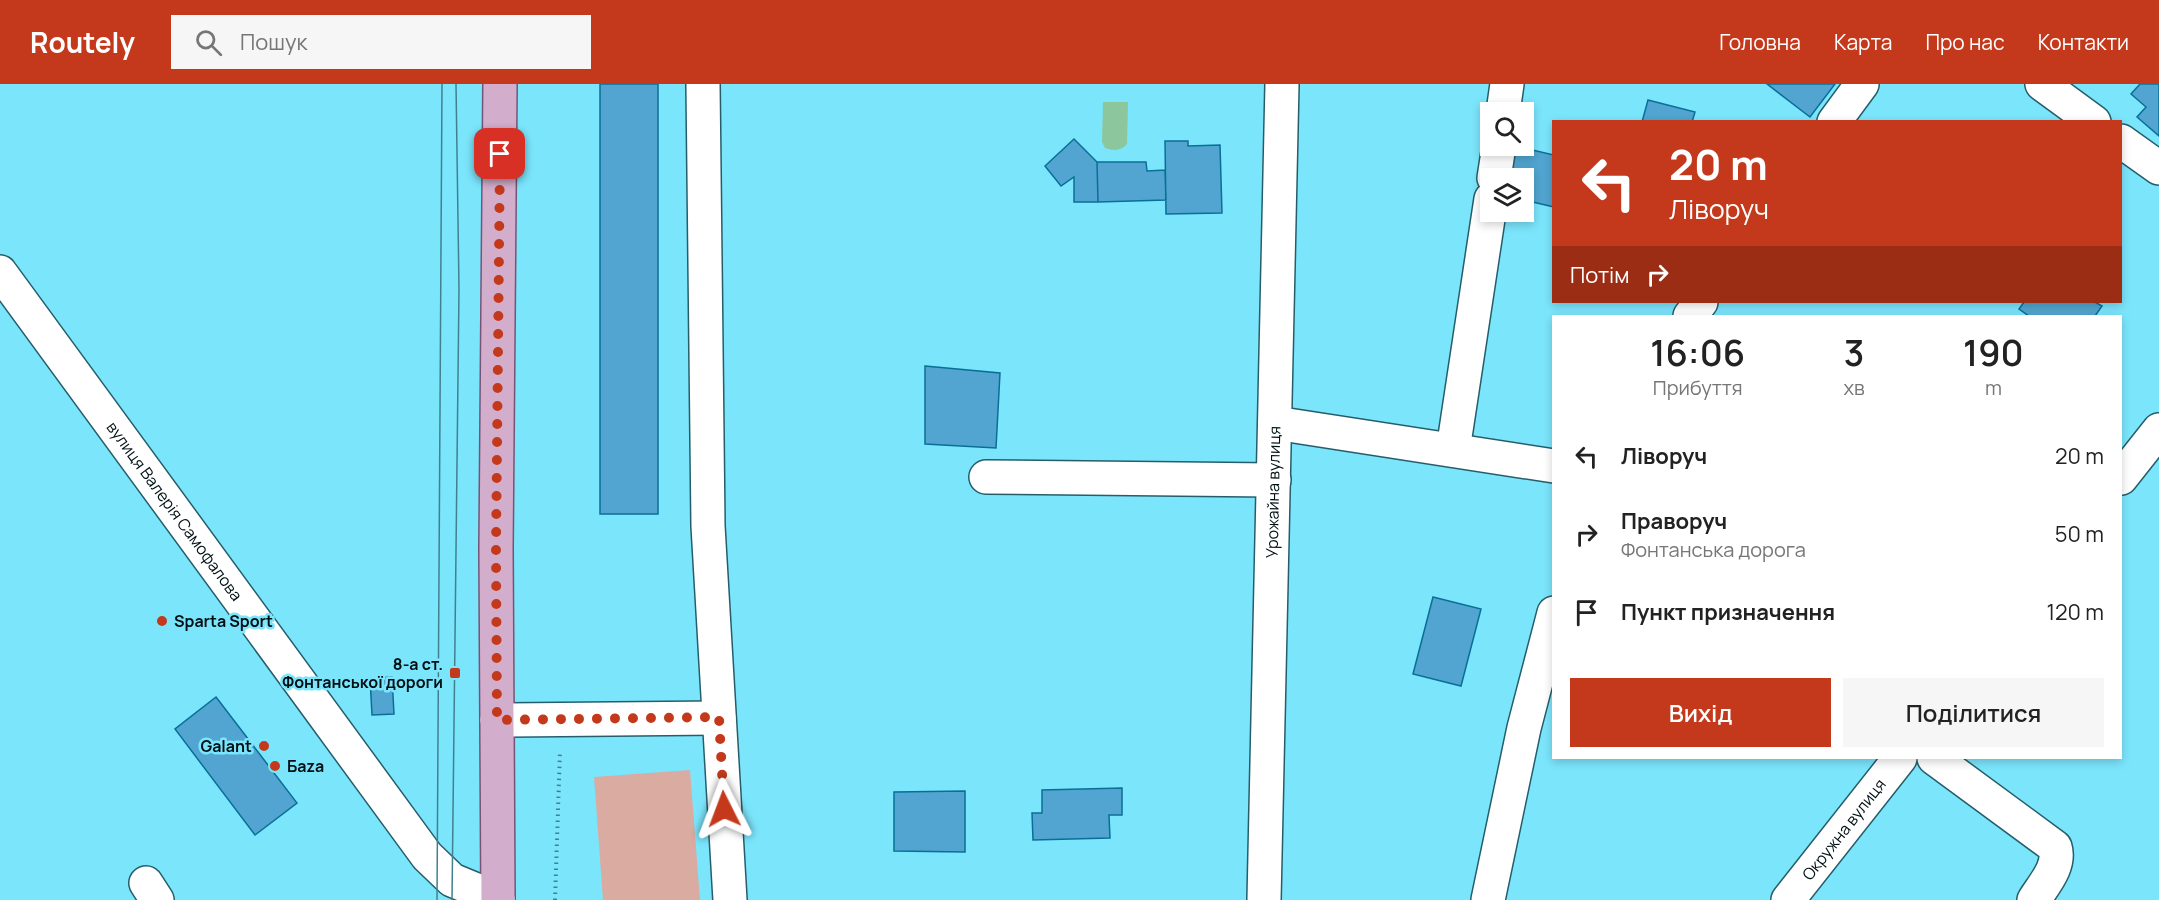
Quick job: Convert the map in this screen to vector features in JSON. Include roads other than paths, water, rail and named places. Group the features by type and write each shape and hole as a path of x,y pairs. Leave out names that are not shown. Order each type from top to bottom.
{"main road":[{"path":"498,899 496,549 500,84"}],"street":[{"path":"703,84 708,526 730,900"},
{"name":"Урожайна вулиця","path":"1264,900 1282,84"},
{"path":"1504,102 1507,84"},
{"path":"1835,120 1862,84"},
{"path":"2042,84 2091,120"},
{"path":"2122,142 2159,168"},
{"path":"1453,450 1488,222"},
{"name":"вулиця Валерія Самофалова","path":"0,273 427,856 452,880 498,899"},
{"path":"1691,315 1700,303"},
{"path":"1275,423 1552,466"},
{"path":"2122,477 2159,430"},
{"path":"986,477 1274,480"},
{"path":"1488,900 1524,728 1552,621"},
{"path":"497,720 719,717"},
{"name":"Окружна вулиця","path":"1788,900 1899,759"},
{"path":"1935,759 2055,847 2057,862 2034,900"}],"tram line":[{"path":"437,900 442,84"},
{"path":"452,900 459,289 456,84"}],"place":[{"name":"Sparta Sport","path":"162,621"},
{"name":"8-а ст. Фонтанської дороги","path":"455,673"},
{"name":"Galant","path":"264,746"},
{"name":"Баzа","path":"275,766"}]}
